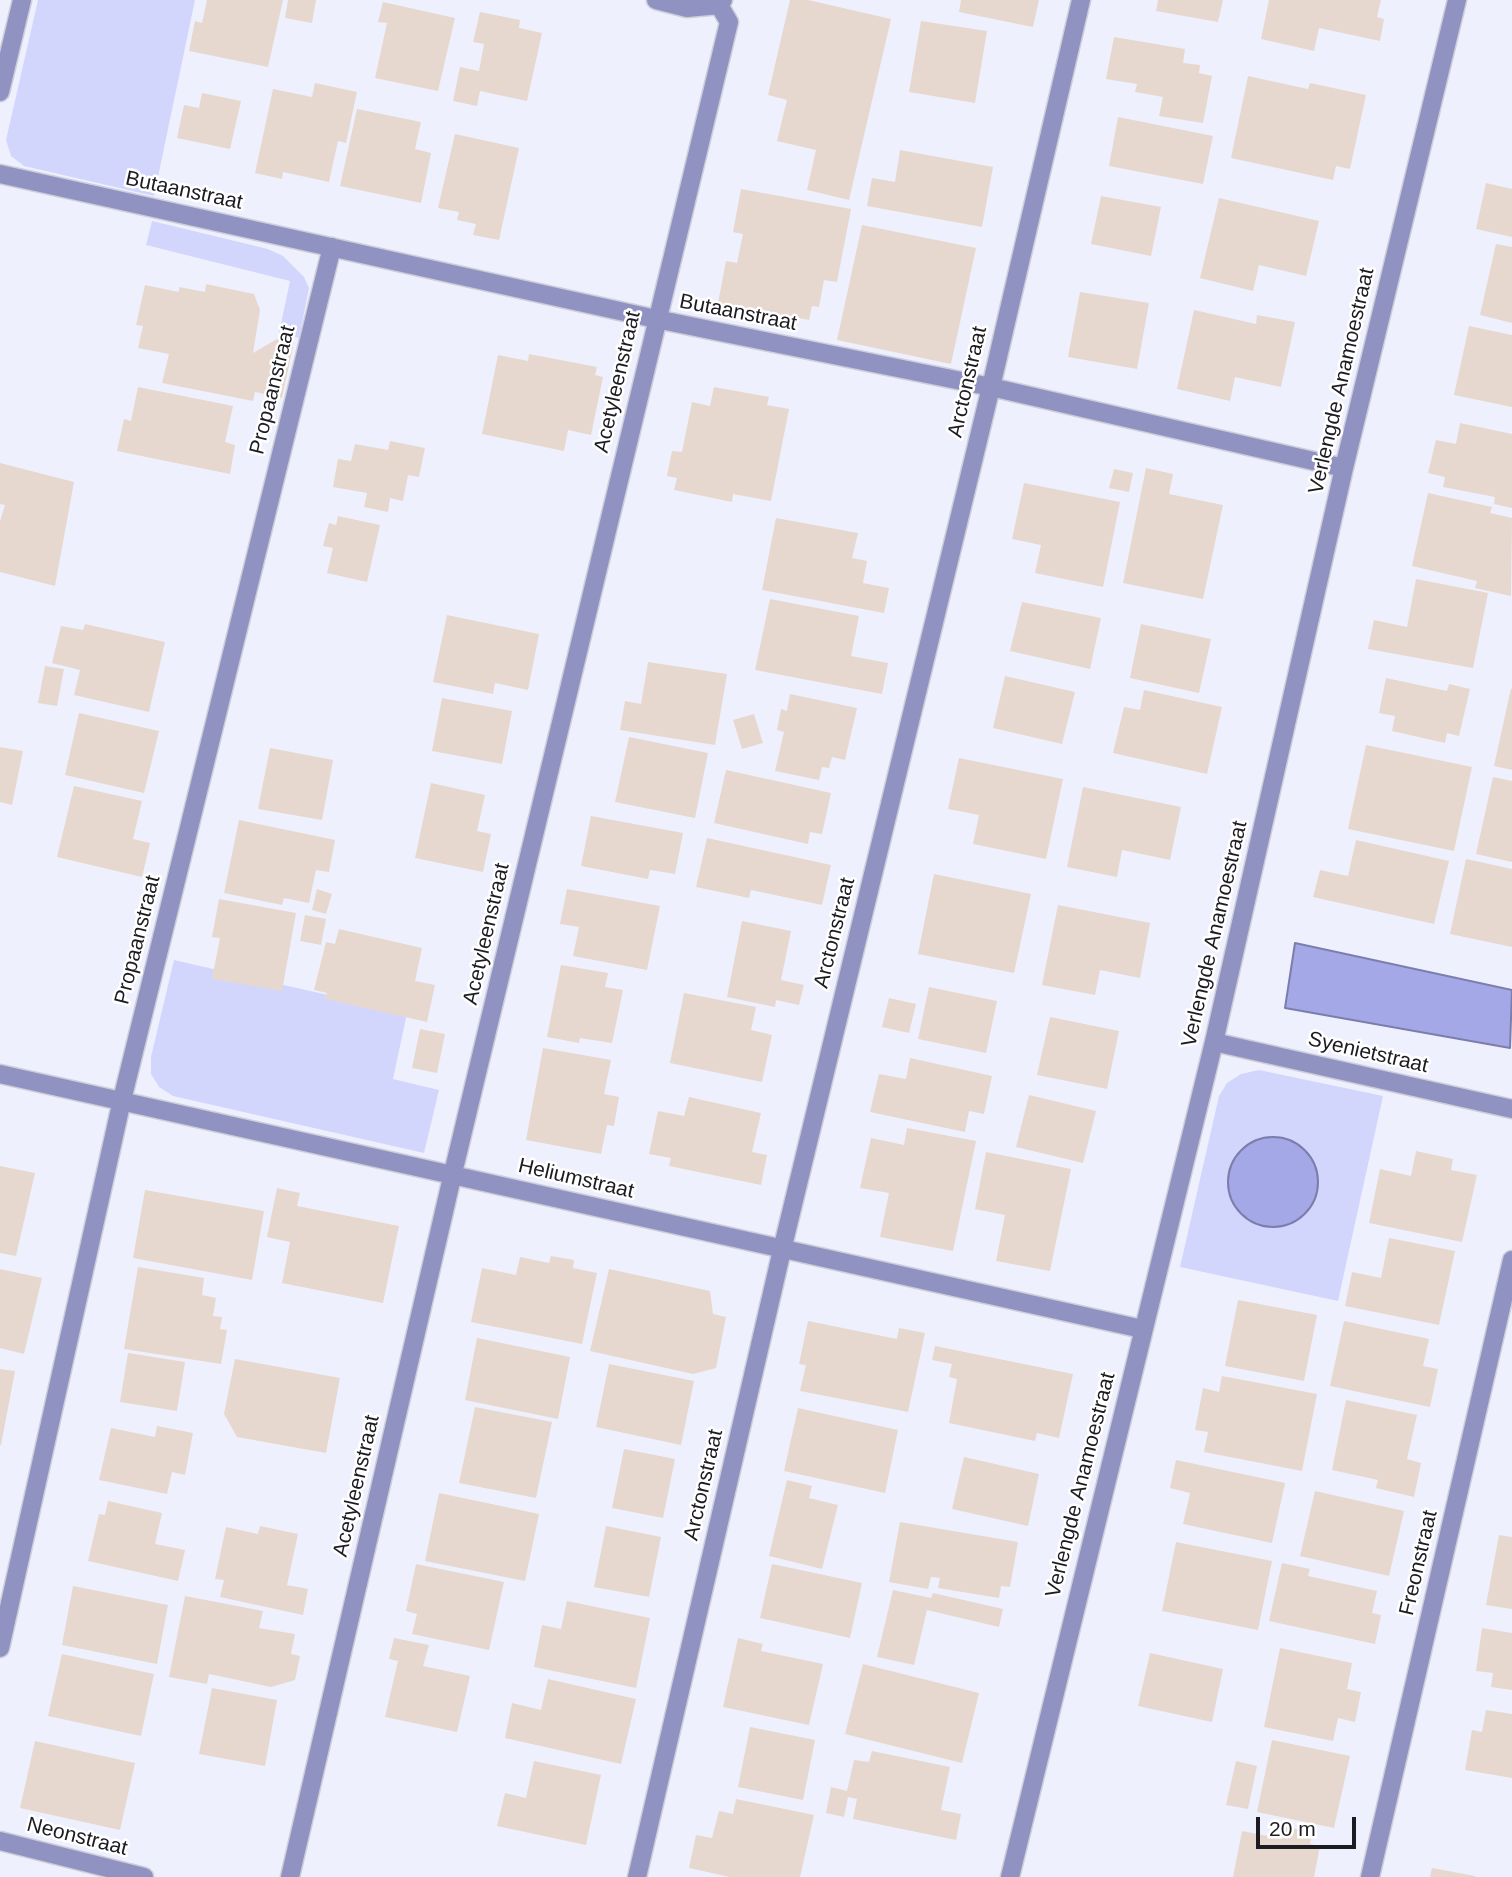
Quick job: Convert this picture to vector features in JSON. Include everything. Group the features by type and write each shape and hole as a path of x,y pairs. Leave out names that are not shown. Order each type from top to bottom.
{"street":[{"path":"0,92 22,0"},
{"path":"656,0 687,8 721,3"},
{"name":"Arctonstraat","path":"637,1877 782,1250 991,387 1081,0"},
{"name":"Verlengde Anamoestraat","path":"1010,1877 1214,1042 1344,468 1457,0"},
{"name":"Acetyleenstraat","path":"290,1877 453,1173 729,22 721,3"},
{"name":"Butaanstraat","path":"0,174 656,319 991,387 1344,468"},
{"name":"Propaanstraat","path":"0,1648 122,1100 332,247"},
{"name":"Syenietstraat","path":"1214,1042 1512,1108"},
{"name":"Heliumstraat","path":"0,1074 1142,1329"},
{"name":"Freonstraat","path":"1370,1877 1512,1260"},
{"name":"Neonstraat","path":"0,1841 144,1877"}],"shaded area":[{"path":"38,0 195,0 154,196 24,166 11,156 6,140"},
{"path":"152,221 268,249 283,256 304,277 309,288 299,338 279,333 290,281 146,245"},
{"path":"174,960 407,1013 393,1079 439,1090 424,1153 173,1096 159,1087 151,1074 151,1057"},
{"path":"1259,1070 1383,1096 1338,1301 1180,1267 1219,1096 1227,1083 1241,1074"}],"water":[{"path":"1295,943 1512,990 1510,1048 1285,1008"},
{"path":"1273,1137 1290,1140 1305,1150 1315,1165 1318,1182 1315,1199 1305,1214 1290,1224 1273,1227 1256,1224 1241,1214 1231,1199 1228,1182 1231,1165 1241,1150 1256,1140"}],"building":[{"path":"207,0 283,0 268,67 189,51 195,21 202,23"},
{"path":"288,0 316,0 312,23 285,18"},
{"path":"790,0 808,0 891,19 849,200 807,190 816,150 777,141 787,100 768,95"},
{"path":"961,0 1039,0 1033,27 959,12"},
{"path":"1158,0 1223,0 1218,22 1156,11"},
{"path":"1269,0 1381,0 1377,17 1384,19 1380,41 1319,28 1314,51 1261,39"},
{"path":"383,2 455,18 438,91 375,78 387,23 378,22"},
{"path":"480,12 520,20 519,28 542,33 527,101 480,91 477,106 453,101 460,67 479,71 484,44 473,42"},
{"path":"921,21 987,31 975,103 909,92"},
{"path":"1114,37 1185,49 1183,63 1200,65 1199,73 1212,76 1203,123 1159,116 1163,97 1135,92 1137,84 1106,79"},
{"path":"1248,76 1308,89 1310,83 1366,95 1350,169 1336,166 1333,180 1231,158"},
{"path":"315,83 357,92 346,143 338,141 329,182 283,172 282,179 255,173 273,89 312,97"},
{"path":"202,93 241,101 230,149 177,138 184,105 199,108"},
{"path":"357,109 421,122 415,149 431,153 421,203 340,186"},
{"path":"1118,117 1213,136 1203,184 1109,166"},
{"path":"455,134 519,148 499,240 473,235 476,224 457,220 459,212 438,208"},
{"path":"900,150 993,167 982,227 867,206 872,178 895,182"},
{"path":"1486,183 1512,189 1512,237 1476,229"},
{"path":"741,189 851,209 837,282 824,280 819,307 812,306 809,320 718,303 726,261 737,263 743,234 733,232"},
{"path":"1101,196 1161,207 1151,256 1091,244"},
{"path":"1219,198 1319,221 1306,276 1259,265 1253,291 1200,278"},
{"path":"862,225 976,248 951,364 837,340"},
{"path":"1496,244 1512,247 1512,323 1480,315"},
{"path":"206,284 254,294 260,310 253,353 277,339 294,342 282,398 255,392 253,401 162,383 169,354 138,348 143,326 136,325 145,285 179,292 179,287 205,292"},
{"path":"1080,292 1149,303 1137,369 1068,357"},
{"path":"1194,310 1256,324 1257,315 1295,322 1281,387 1235,377 1230,401 1177,389"},
{"path":"1469,326 1512,335 1512,407 1454,395"},
{"path":"529,354 597,367 595,375 603,377 591,435 568,430 564,451 482,434 498,355 528,361"},
{"path":"138,387 233,406 225,442 235,445 230,474 117,451 124,419 131,421"},
{"path":"714,387 769,397 767,405 789,409 771,501 733,494 732,502 674,490 677,478 667,476 672,451 682,452 692,402 710,406"},
{"path":"1460,423 1512,434 1512,508 1494,504 1495,497 1443,487 1445,477 1428,473 1436,440 1456,444"},
{"path":"390,441 425,448 419,477 408,475 403,501 390,498 388,512 364,507 367,493 333,487 338,459 351,461 355,444 388,450"},
{"path":"0,463 74,482 55,586 0,572 0,521 5,505 0,504"},
{"path":"1146,468 1173,474 1169,494 1223,505 1203,599 1123,583"},
{"path":"1114,469 1133,473 1129,492 1109,488"},
{"path":"1024,483 1120,502 1103,587 1035,573 1041,545 1012,539"},
{"path":"1428,493 1492,507 1490,513 1512,518 1511,596 1475,588 1477,581 1412,566"},
{"path":"338,516 380,525 367,582 327,573 333,548 323,546 329,523 336,525"},
{"path":"776,518 858,533 852,558 867,561 863,583 889,588 884,613 762,590"},
{"path":"1416,579 1488,593 1473,668 1368,649 1374,620 1407,627"},
{"path":"770,599 859,616 851,656 888,663 882,694 755,670"},
{"path":"1022,602 1101,618 1090,669 1010,651"},
{"path":"447,615 539,634 528,690 495,683 493,694 433,682"},
{"path":"85,624 165,642 149,712 74,695 80,670 52,663 61,626 83,630"},
{"path":"1141,624 1211,639 1199,693 1130,678"},
{"path":"648,662 727,674 715,745 620,730 625,701 641,704"},
{"path":"45,666 64,669 57,706 38,703"},
{"path":"1005,676 1075,692 1062,744 993,728"},
{"path":"1386,678 1447,691 1449,684 1470,689 1459,736 1447,733 1445,743 1392,731 1395,716 1379,713"},
{"path":"1512,689 1512,770 1494,766"},
{"path":"1144,690 1222,707 1207,774 1113,753 1124,707 1140,710"},
{"path":"790,694 857,708 845,760 832,757 829,768 822,767 819,780 775,771 784,732 777,730 781,709 787,711"},
{"path":"442,698 512,711 502,764 432,751"},
{"path":"79,713 159,731 144,793 65,775"},
{"path":"754,714 763,743 742,749 733,720"},
{"path":"629,737 708,753 695,818 615,802"},
{"path":"1366,745 1472,767 1454,851 1348,829"},
{"path":"0,747 23,751 12,805 0,802"},
{"path":"270,748 333,760 322,820 258,809"},
{"path":"959,758 1063,779 1046,859 973,844 979,815 948,809"},
{"path":"726,770 831,793 822,834 810,832 808,844 714,823"},
{"path":"1493,777 1512,781 1512,862 1476,854"},
{"path":"431,783 485,795 477,831 491,834 483,872 415,858"},
{"path":"74,786 142,801 133,839 150,843 142,877 57,857"},
{"path":"1083,787 1181,807 1170,860 1122,850 1117,877 1067,867"},
{"path":"591,816 683,833 675,874 650,870 648,879 581,866"},
{"path":"239,820 335,840 329,872 316,870 309,903 284,898 282,905 224,893"},
{"path":"707,838 831,865 822,905 751,890 749,898 696,887"},
{"path":"1356,840 1449,861 1434,924 1313,897 1320,870 1348,876"},
{"path":"1466,859 1512,869 1512,947 1450,934"},
{"path":"934,874 1031,894 1014,973 918,954"},
{"path":"317,889 332,894 326,914 312,910"},
{"path":"567,889 660,906 647,970 573,956 579,927 560,924"},
{"path":"219,899 296,913 282,991 212,979 220,938 212,937"},
{"path":"1058,905 1150,923 1140,978 1100,970 1095,995 1042,985"},
{"path":"305,915 326,919 321,945 300,941"},
{"path":"742,921 791,931 781,980 804,985 799,1005 776,1000 775,1007 727,997"},
{"path":"339,929 422,948 415,981 435,985 427,1022 325,999 327,993 314,990 326,942 335,944"},
{"path":"561,965 608,973 605,987 623,990 612,1043 580,1038 579,1043 547,1037"},
{"path":"929,987 997,1001 986,1053 918,1039"},
{"path":"684,993 756,1007 751,1030 772,1035 762,1082 670,1063"},
{"path":"889,998 916,1004 909,1033 882,1027"},
{"path":"1050,1017 1119,1031 1107,1089 1037,1075"},
{"path":"420,1029 445,1034 437,1073 412,1068"},
{"path":"543,1048 611,1060 604,1094 619,1097 614,1126 607,1125 601,1154 526,1140"},
{"path":"910,1058 992,1076 984,1114 969,1111 965,1132 870,1112 879,1074 906,1079"},
{"path":"1029,1095 1096,1111 1083,1163 1016,1147"},
{"path":"689,1097 761,1113 752,1152 767,1155 761,1185 669,1166 671,1158 649,1154 658,1111 684,1116"},
{"path":"907,1128 976,1141 953,1251 880,1237 889,1193 860,1188 871,1138 904,1145"},
{"path":"1416,1151 1453,1159 1451,1170 1477,1175 1462,1242 1369,1223 1380,1169 1411,1176"},
{"path":"986,1152 1071,1169 1050,1271 996,1261 1005,1215 975,1209"},
{"path":"0,1166 35,1173 16,1256 0,1253"},
{"path":"277,1188 300,1193 297,1206 399,1226 383,1303 282,1283 290,1242 267,1237"},
{"path":"145,1190 264,1211 252,1280 133,1258"},
{"path":"1389,1238 1455,1251 1439,1325 1345,1306 1352,1272 1381,1278"},
{"path":"551,1256 574,1260 573,1268 597,1273 582,1344 471,1322 482,1268 516,1275 520,1257 549,1263"},
{"path":"138,1267 204,1278 202,1295 216,1298 213,1316 222,1317 220,1329 227,1330 221,1364 124,1349"},
{"path":"0,1269 42,1278 24,1354 0,1348"},
{"path":"609,1269 710,1291 713,1314 726,1317 716,1368 693,1374 590,1351"},
{"path":"1238,1300 1317,1315 1304,1381 1225,1366"},
{"path":"808,1321 897,1339 899,1328 925,1333 908,1412 800,1391 806,1365 799,1364"},
{"path":"1344,1321 1429,1339 1423,1366 1438,1369 1430,1407 1330,1386"},
{"path":"477,1338 570,1357 558,1419 465,1400"},
{"path":"935,1346 1073,1374 1059,1438 1037,1433 1035,1441 949,1423 957,1379 949,1377 952,1364 932,1360"},
{"path":"128,1353 185,1362 177,1411 120,1402"},
{"path":"235,1359 340,1378 326,1453 237,1437 224,1414"},
{"path":"609,1364 694,1381 681,1445 596,1427"},
{"path":"0,1369 15,1371 1,1445 0,1445"},
{"path":"1222,1376 1317,1394 1302,1471 1204,1452 1208,1432 1195,1430 1203,1388 1219,1392"},
{"path":"1346,1400 1417,1415 1407,1459 1421,1463 1414,1497 1376,1488 1378,1480 1332,1470"},
{"path":"475,1407 552,1422 536,1498 459,1483"},
{"path":"798,1408 898,1430 885,1493 784,1471"},
{"path":"157,1426 193,1433 185,1475 172,1472 167,1494 99,1480 111,1428 155,1437"},
{"path":"624,1449 675,1459 663,1518 612,1508"},
{"path":"964,1457 1039,1474 1028,1526 952,1509"},
{"path":"1176,1460 1285,1483 1272,1543 1183,1524 1190,1493 1170,1488"},
{"path":"787,1480 812,1486 809,1498 838,1505 822,1569 769,1556"},
{"path":"1315,1491 1404,1511 1389,1576 1300,1556"},
{"path":"439,1493 539,1514 525,1581 425,1561"},
{"path":"108,1501 162,1513 155,1544 185,1550 178,1581 88,1561 99,1514 105,1515"},
{"path":"900,1522 1018,1542 1010,1587 1001,1586 999,1598 938,1588 940,1578 931,1577 928,1589 889,1582"},
{"path":"260,1526 298,1534 287,1585 308,1589 303,1615 220,1597 224,1580 215,1579 226,1527 258,1534"},
{"path":"606,1526 661,1537 649,1597 594,1587"},
{"path":"1499,1535 1512,1537 1512,1609 1486,1605"},
{"path":"1176,1542 1272,1561 1258,1630 1162,1611"},
{"path":"1282,1563 1310,1569 1308,1576 1377,1591 1372,1613 1381,1615 1375,1644 1269,1621"},
{"path":"416,1564 504,1582 489,1650 412,1634 417,1614 406,1611"},
{"path":"772,1564 862,1583 850,1638 760,1618"},
{"path":"73,1586 168,1605 157,1664 62,1645"},
{"path":"893,1590 931,1598 933,1593 1003,1609 999,1627 927,1610 914,1665 877,1657"},
{"path":"185,1596 263,1611 259,1628 295,1634 291,1654 300,1656 295,1680 271,1687 209,1674 207,1684 169,1677"},
{"path":"567,1601 650,1618 636,1688 534,1667 542,1625 561,1629"},
{"path":"1482,1628 1512,1633 1512,1690 1491,1687 1493,1673 1476,1671"},
{"path":"394,1638 429,1645 423,1666 470,1676 457,1732 385,1717 398,1661 389,1659"},
{"path":"738,1638 763,1644 761,1651 823,1664 809,1725 723,1707"},
{"path":"1280,1648 1352,1663 1347,1689 1361,1692 1355,1722 1338,1718 1333,1741 1264,1727"},
{"path":"1150,1653 1223,1669 1212,1722 1138,1706"},
{"path":"62,1654 154,1674 141,1736 48,1716"},
{"path":"863,1664 979,1693 962,1763 845,1734"},
{"path":"548,1679 636,1699 621,1764 505,1738 512,1703 541,1710"},
{"path":"212,1688 277,1700 265,1766 199,1754"},
{"path":"1486,1710 1512,1714 1512,1778 1465,1770 1472,1730 1482,1732"},
{"path":"750,1727 815,1740 803,1800 738,1787"},
{"path":"1272,1740 1350,1756 1334,1828 1257,1812"},
{"path":"35,1741 135,1763 120,1830 20,1808"},
{"path":"872,1751 950,1767 941,1810 961,1814 956,1840 853,1819 857,1799 848,1797 844,1817 826,1813 831,1787 847,1791 854,1760 869,1762"},
{"path":"534,1761 601,1775 586,1845 497,1826 505,1793 526,1798"},
{"path":"1236,1761 1257,1766 1248,1809 1226,1805"},
{"path":"736,1799 814,1815 800,1877 730,1877 689,1868 696,1835 712,1838 719,1811 733,1814"},
{"path":"1281,1826 1312,1832 1310,1844 1320,1846 1314,1877 1233,1877 1242,1831 1278,1838"},
{"path":"1432,1868 1475,1876 1475,1877 1430,1877"}]}
